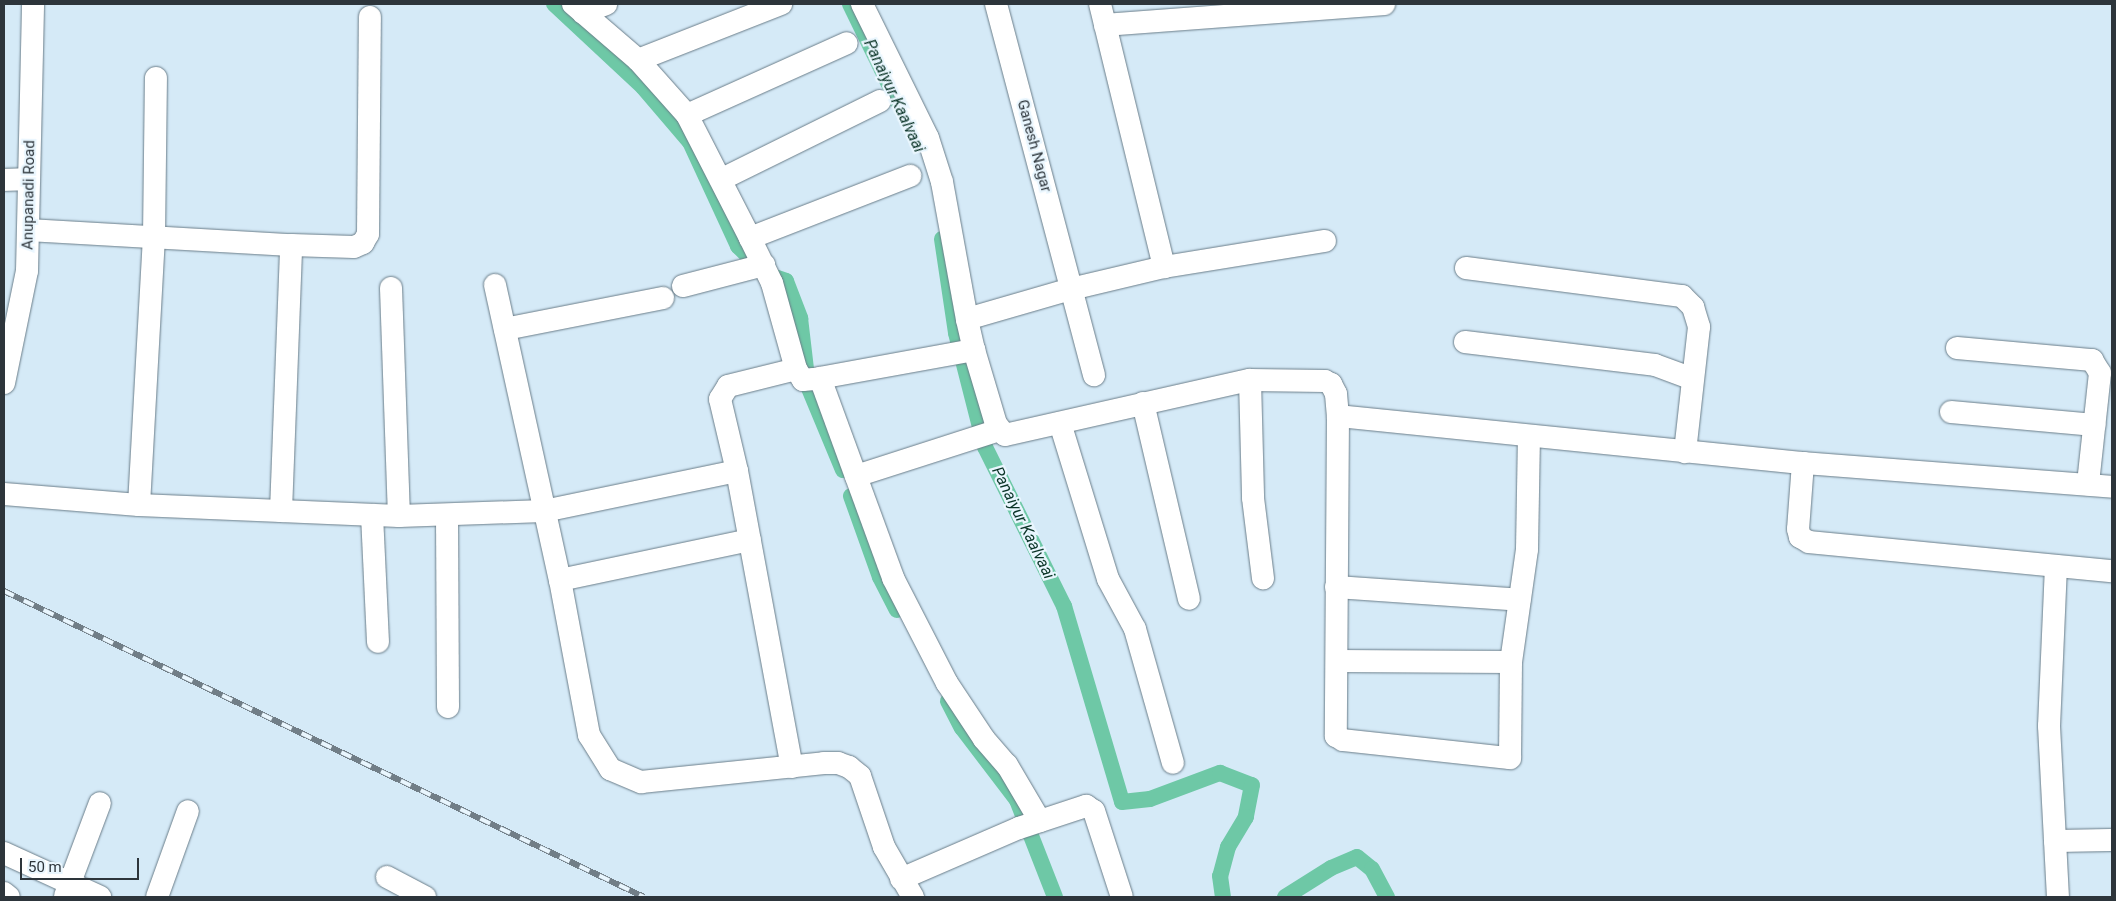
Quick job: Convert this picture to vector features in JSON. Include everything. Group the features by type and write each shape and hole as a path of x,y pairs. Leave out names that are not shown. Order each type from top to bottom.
{"street":[{"name":"Anupanadi Road","path":"4,383 27,271 33,4"},
{"path":"578,8 606,4"},
{"path":"638,60 781,4"},
{"path":"862,4 928,138 942,182 968,319 963,352 994,431"},
{"name":"Ganesh Nagar","path":"996,4 1094,375"},
{"path":"1100,4 1164,267"},
{"path":"1105,25 1384,4"},
{"path":"578,8 638,60 687,115 722,179 768,273 808,377 856,476 893,578 947,683 984,739 1006,765 1032,824"},
{"path":"28,230 354,248 363,243 368,234 370,17"},
{"path":"687,115 847,43"},
{"path":"138,505 154,237 156,78"},
{"path":"722,179 880,101"},
{"path":"750,238 910,176"},
{"path":"4,180 29,179"},
{"path":"968,319 1071,289 1164,267 1325,241"},
{"path":"281,511 291,245"},
{"path":"1466,268 1682,296 1693,307 1699,327 1685,452"},
{"path":"683,286 768,273"},
{"path":"495,285 560,580 588,735 610,769 641,782 838,763 860,776 884,847 913,897"},
{"path":"391,288 399,516"},
{"path":"505,328 663,298"},
{"path":"1465,342 1655,365 1694,379"},
{"path":"1957,348 2092,360 2100,373 2088,484"},
{"path":"792,766 721,394 728,386 808,377 963,352"},
{"path":"856,476 994,431 1005,435 1013,435 1143,403 1250,380 1325,381 1331,384 1336,394 1338,416 1336,736 1343,740 1510,758 1511,662 1527,549 1529,437"},
{"path":"1250,380 1253,498 1263,578"},
{"path":"1143,403 1189,600"},
{"path":"1951,412 2094,425"},
{"path":"1338,416 1529,437 1803,463 2112,487"},
{"path":"1060,423 1108,579 1135,629 1173,763"},
{"path":"1803,463 1798,529 1800,537 1809,542 2112,571"},
{"path":"4,494 138,505 399,516 447,515 544,511 737,471"},
{"path":"372,515 378,642"},
{"path":"447,515 448,707"},
{"path":"560,580 750,540"},
{"path":"2056,566 2048,726 2058,897"},
{"path":"1336,588 1520,600"},
{"path":"1337,661 1511,662"},
{"path":"68,890 100,803"},
{"path":"901,879 1032,824 1091,807 1122,897"},
{"path":"157,897 188,811"},
{"path":"2055,841 2112,840"},
{"path":"4,853 68,890 100,897"},
{"path":"387,877 425,897"},
{"path":"4,893 9,897"}],"waterway":[{"path":"554,4 643,87 690,142 738,246 748,256"},
{"name":"Panaiyur Kaalvaai","path":"850,4 897,101"},
{"name":"Panaiyur Kaalvaai","path":"942,239 956,333 985,447 1064,606 1122,802 1150,799 1220,773 1252,785 1246,817 1228,847 1220,876 1223,897"},
{"path":"766,274 786,281 800,318 808,386 843,470"},
{"path":"851,496 880,577 897,610"},
{"path":"948,701 962,728 1017,800 1055,897"},
{"name":"Panaiyur Kaalvaai","path":"1285,897 1331,868 1357,857 1372,869 1387,897"}],"railway":[{"path":"4,591 644,897"}]}
